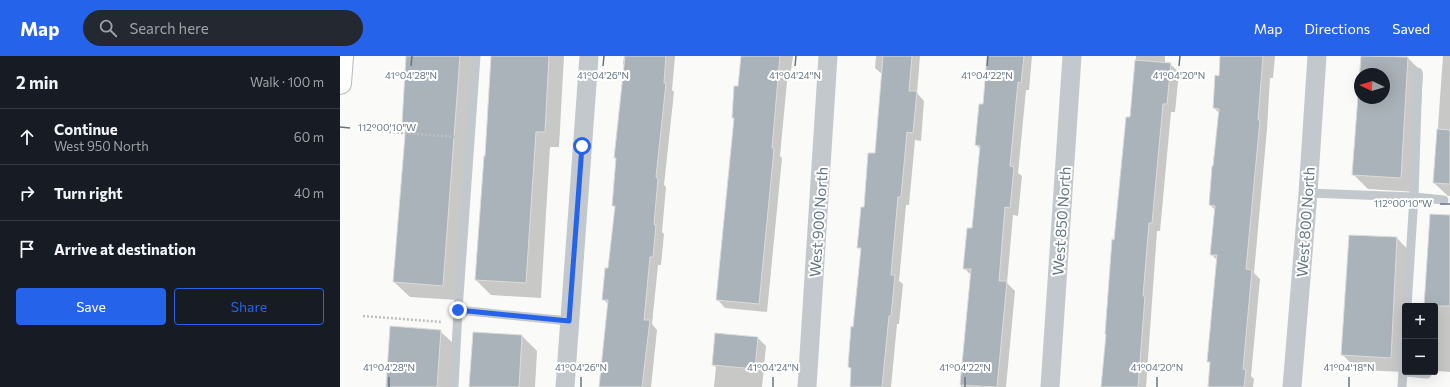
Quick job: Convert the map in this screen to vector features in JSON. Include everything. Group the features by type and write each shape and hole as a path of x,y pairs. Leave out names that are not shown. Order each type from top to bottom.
{"main road":[{"path":"340,83 342,56"}],"street":[{"path":"565,387 589,56"},
{"name":"West 900 North","path":"807,387 828,56"},
{"name":"West 850 North","path":"1050,387 1072,56"},
{"name":"West 800 North","path":"1292,387 1308,193 1316,56"}],"lane":[{"path":"454,387 476,56"},
{"path":"1407,303 1414,197 1418,72"},
{"path":"1308,193 1414,197 1444,200"},
{"path":"458,310 569,321"},
{"path":"1402,387 1404,375"}],"path":[{"path":"377,131 457,137"},
{"path":"363,316 444,322"}],"building":[{"path":"406,56 460,56 443,286 393,282 406,123 402,123"},
{"path":"491,56 549,56 545,132 536,132 526,283 475,280"},
{"path":"625,56 666,56 664,83 666,83 656,177 658,178 654,225 656,225 653,257 650,257 644,320 650,320 642,387 599,387 608,300 602,300 605,268 608,268 615,206 612,206 616,158 614,158"},
{"path":"741,56 780,56 772,148 774,149 759,304 716,300 734,118 732,118 734,86 738,86"},
{"path":"883,56 912,56 909,91 917,91 913,133 907,132 901,197 898,197 891,275 895,275 891,316 889,316 882,387 850,387 851,368 848,367 851,326 853,327 861,248 857,248 861,207 864,207 868,153 875,153"},
{"path":"987,56 1024,56 1021,83 1018,82 1010,166 1014,167 1010,208 1005,207 999,281 1007,281 997,387 960,385 971,269 963,269 967,228 972,228 980,146 975,145 979,104 983,104"},
{"path":"1220,56 1263,56 1258,120 1260,120 1246,269 1252,270 1243,369 1246,370 1244,387 1208,387 1210,362 1207,362 1217,255 1210,255 1215,206 1209,205 1219,109 1213,108 1215,75 1219,76"},
{"path":"1361,56 1408,57 1401,178 1352,175 1357,104 1390,104 1390,68 1360,68"},
{"path":"1135,60 1171,63 1167,104 1163,104 1152,223 1149,223 1138,387 1101,387 1112,239 1114,240 1126,117 1130,117"},
{"path":"1437,129 1450,130 1450,184 1433,183"},
{"path":"1430,214 1450,215 1450,306 1438,306 1438,303 1424,303"},
{"path":"1349,235 1397,237 1391,358 1341,355"},
{"path":"390,326 441,330 437,387 386,387"},
{"path":"473,332 522,335 519,387 469,387"},
{"path":"715,333 758,337 755,369 712,365"}],"route":[{"path":"458,310 569,321 582,146"}]}
